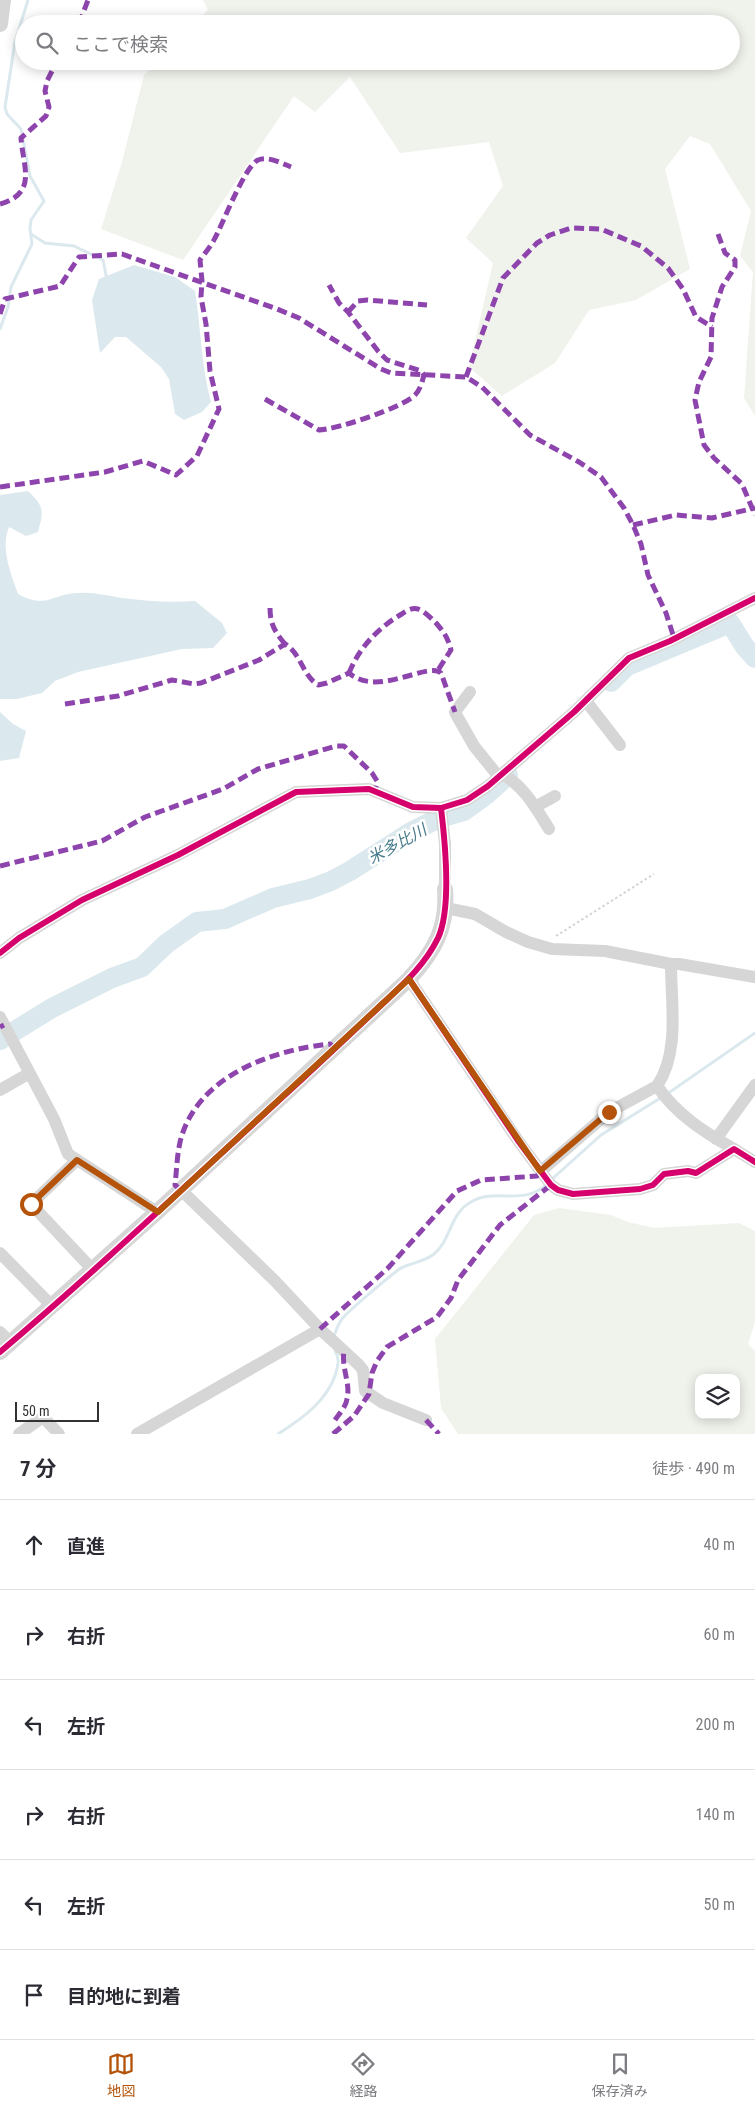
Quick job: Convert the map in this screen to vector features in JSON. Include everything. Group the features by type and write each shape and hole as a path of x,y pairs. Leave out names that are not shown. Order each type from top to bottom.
{"street":[{"path":"0,24 3,0"},
{"path":"0,953 19,938 82,900 178,855 296,792 369,789 413,807 441,808 467,800 501,776 586,701 629,658 755,598"},
{"path":"470,692 456,712 474,746 501,776 513,780 535,807 549,829"},
{"path":"586,701 620,745"},
{"path":"535,807 555,796"},
{"path":"4,1342 52,1307 158,1212 409,979 427,959 439,936 446,908 445,844 441,808"},
{"path":"446,908 474,914 506,932 552,949 604,951 755,978"},
{"path":"540,1171 609,1112 657,1086 667,1064 672,1038 671,964"},
{"path":"409,979 540,1171 551,1185 558,1190 573,1194 640,1189 653,1185 664,1174 688,1171 696,1173 734,1149"},
{"path":"0,1017 28,1074 54,1119 68,1154 158,1212"},
{"path":"0,1090 28,1074"},
{"path":"716,1139 755,1085"},
{"path":"657,1086 670,1104 686,1118 716,1139 755,1162"},
{"path":"77,1160 31,1204 93,1270"},
{"path":"181,1190 275,1281 320,1330 362,1370 365,1391 383,1403 426,1420"},
{"path":"0,1253 52,1307"},
{"path":"137,1434 320,1330"},
{"path":"19,1434 43,1417 59,1434"}],"path":[{"path":"541,946 654,874"}],"shaded area":[{"path":"203,0 755,0 755,416 744,398 753,272 740,256 751,211 710,144 690,136 665,169 690,269 636,300 589,310 555,363 502,396 469,367 493,263 466,238 503,186 489,142 400,153 350,77 315,112 294,96 183,260 101,229 122,162 144,75 149,70 740,70 740,15 203,15 208,10"},
{"path":"134,265 175,277 195,291 203,361 211,402 202,412 184,420 175,414 169,379 161,367 126,337 115,337 100,353 92,300 99,279"},
{"path":"28,491 40,505 41,509 42,514 38,532 26,536 9,527 6,544 12,578 18,594 36,601 49,600 63,595 85,593 149,601 195,601 222,623 227,633 213,648 182,649 78,672 55,681 42,693 17,699 0,699 0,495"},
{"path":"0,712 13,724 26,731 19,758 0,761"},
{"path":"559,1208 611,1215 628,1222 654,1228 739,1223 755,1231 755,1322 748,1344 755,1351 755,1434 458,1434 441,1408 435,1339 534,1215"}],"waterway":[{"path":"23,15 28,0"},
{"path":"0,329 8,307 11,287 32,244 31,220 44,201 30,176 21,129 7,114 5,107 15,42"},
{"path":"31,234 45,243 74,246 103,260 107,280"},
{"name":"米多比川","path":"611,682 627,666 730,623 745,647 755,658"},
{"name":"米多比川","path":"0,1040 52,1008 112,978 142,967 166,944 197,922 225,919 273,898 310,889 331,881 411,832 437,819 464,811 486,795 508,775"},
{"path":"667,1094 755,1033"},
{"path":"551,1180 601,1135 662,1097"},
{"path":"334,1336 342,1319 382,1283 403,1267 434,1254 444,1242 459,1213 471,1202 490,1196 519,1196 528,1194 538,1191 547,1184"},
{"path":"278,1434 305,1415 327,1392 336,1373 338,1359 335,1351"}],"marked path":[{"path":"82,15 88,0"},
{"path":"0,204 12,199 20,193 24,186 26,178 21,138 46,116 49,107 45,91 52,70"},
{"path":"0,487 105,472 143,461 176,475 197,456 219,409 210,371 206,324 201,297 200,260 213,241 241,183 253,164 258,160 266,159 275,160 291,167"},
{"path":"466,377 503,278 537,243 550,235 571,228 601,229 641,246 668,268 683,289 696,317 712,327"},
{"path":"718,234 725,253 735,260 735,267 722,287 712,318 711,357 699,382 695,400 704,445 714,458 742,484 755,515"},
{"path":"0,314 5,299 60,286 79,257 122,254 299,318 381,369 391,373 466,377 482,387 530,435 579,462 601,477 624,508 633,525 641,544 648,575 666,613 674,638"},
{"path":"265,399 319,430 340,426 383,412 407,401 419,389 424,375 421,371 387,360 339,303 329,285"},
{"path":"348,312 358,301 367,300 427,305"},
{"path":"633,525 676,515 712,518 755,508"},
{"path":"270,608 274,628 285,644"},
{"path":"349,673 363,647 376,633 392,620 411,609 420,610 425,613 436,623 449,642 451,650 438,670"},
{"path":"65,704 118,696 172,680 194,684 201,683 259,660 285,644 295,653 308,676 318,685 349,673 361,680 374,682 401,678 425,671 441,673 455,712"},
{"path":"0,866 102,841 145,817 223,789 258,769 336,746 344,746 372,773 377,781 375,791"},
{"path":"0,1027 4,1025"},
{"path":"181,1190 175,1185 181,1138 193,1112 207,1095 224,1080 243,1068 264,1059 308,1047 330,1044 335,1048"},
{"path":"320,1329 388,1268 457,1191 481,1180 537,1176 541,1171"},
{"path":"333,1434 354,1416 369,1394 372,1373 377,1361 387,1347 437,1317 451,1298 458,1280 500,1225 551,1185"},
{"path":"335,1420 345,1405 348,1393 343,1357 344,1351"},
{"path":"426,1420 439,1434"}],"cycle path":[{"path":"0,953 19,938 82,900 178,855 296,792 369,789 413,807 441,808 467,800 488,786 574,712 629,658 670,641 755,598"},
{"path":"0,1352 151,1218 403,985 419,967 438,938 445,910 446,874 441,808"},
{"path":"409,979 519,1142 551,1185 558,1190 573,1194 640,1189 653,1185 664,1174 688,1171 696,1173 734,1149 755,1162"}],"route":[{"path":"31,1204 77,1160 158,1212 409,979 540,1171 609,1112"}]}
